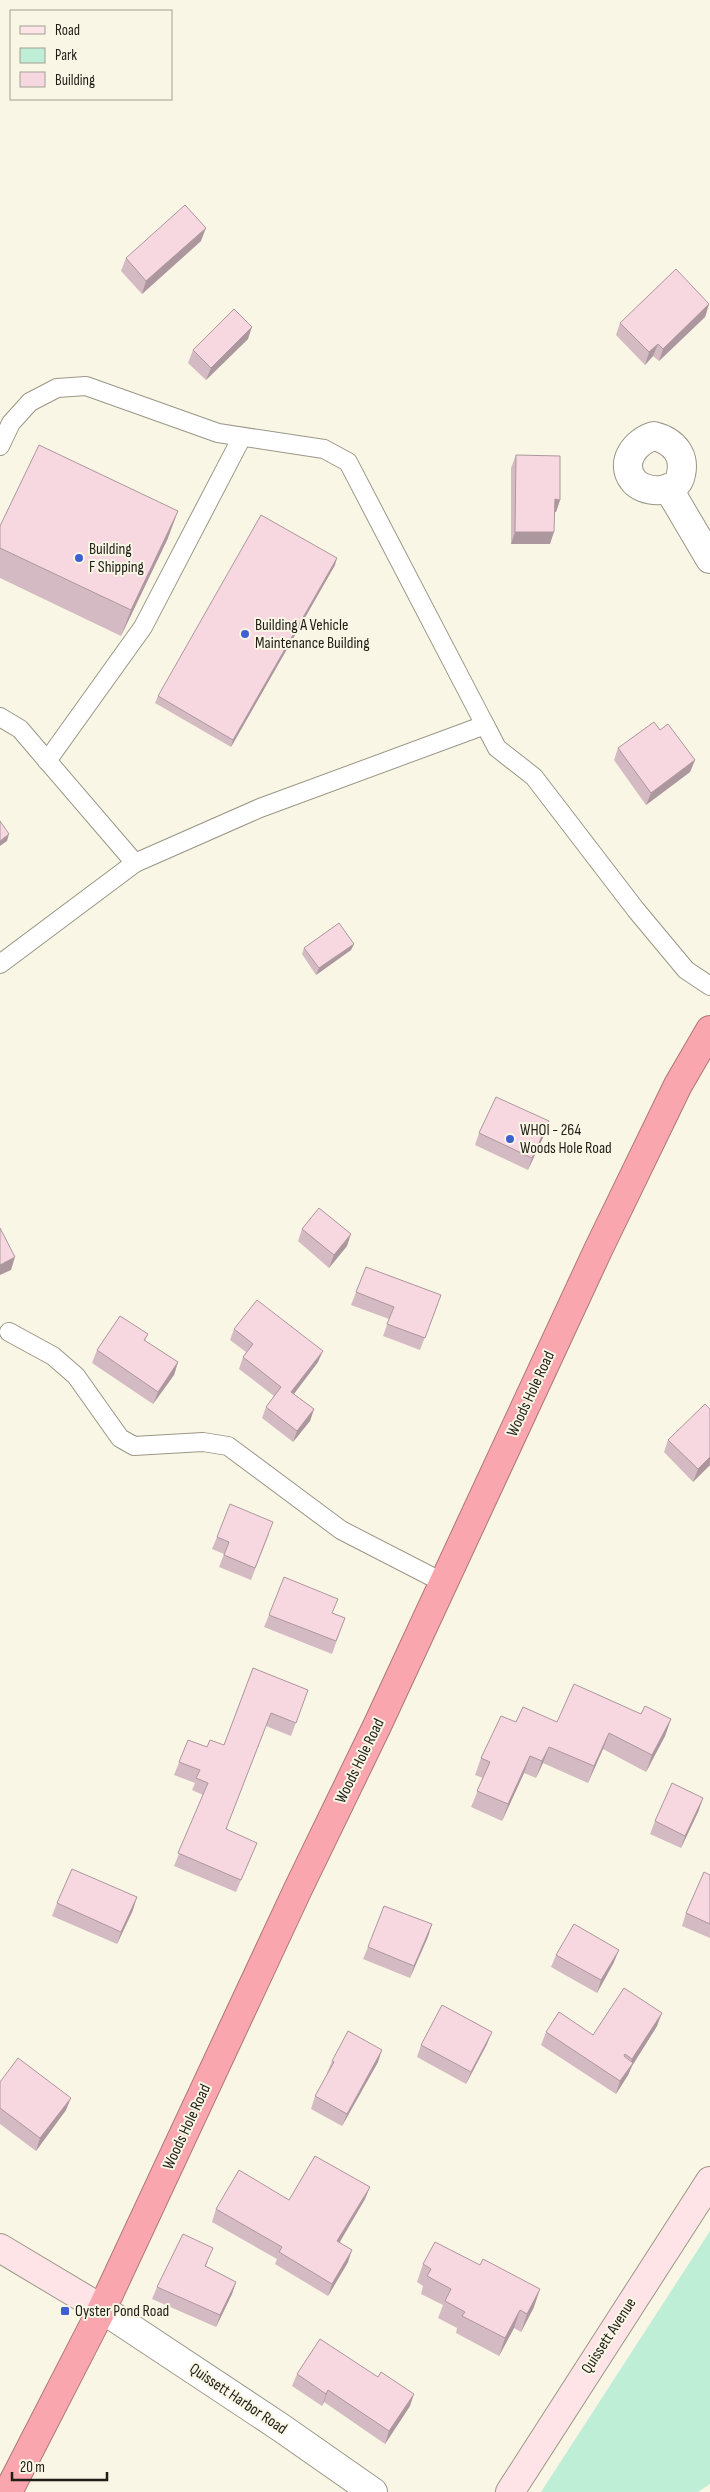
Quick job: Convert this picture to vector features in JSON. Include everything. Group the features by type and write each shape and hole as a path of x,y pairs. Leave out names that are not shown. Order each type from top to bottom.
{"highway":[{"name":"Woods Hole Road","path":"8,2492 102,2309 444,1583 598,1250 678,1085 710,1030"}],"main road":[{"name":"Quissett Avenue","path":"510,2492 710,2181"},
{"path":"0,2248 102,2309"}],"street":[{"path":"668,488 710,559"},
{"name":"Quissett Harbor Road","path":"102,2309 280,2427 373,2492"}],"lane":[{"path":"0,446 11,423 30,402 57,388 86,386 218,434 324,449 348,462 497,748 534,777 636,910 686,970 710,986"},
{"path":"47,761 143,627 242,437"},
{"path":"0,717 20,729 135,863"},
{"path":"0,964 135,863 260,808 485,725"},
{"path":"9,1332 53,1356 76,1376 120,1438 134,1446 203,1442 228,1446 341,1530 444,1583"}],"green space":[{"path":"710,2231 710,2484 698,2492 541,2492"}],"building":[{"path":"185,205 206,228 146,281 126,258"},
{"path":"676,269 709,304 663,349 658,344 649,352 620,323"},
{"path":"234,309 252,327 211,368 193,350"},
{"name":"Building F Shipping","path":"39,445 178,511 131,610 0,548 0,526"},
{"path":"516,455 560,456 560,500 555,499 554,532 515,532"},
{"name":"Building A Vehicle Maintenance Building","path":"261,515 337,558 233,740 158,696"},
{"path":"654,722 660,730 668,724 695,760 651,793 618,748"},
{"path":"0,821 9,834 0,841"},
{"path":"339,923 354,944 319,968 304,948"},
{"name":"WHOI - 264 Woods Hole Road","path":"496,1097 549,1121 532,1158 479,1133"},
{"path":"319,1208 351,1234 334,1255 302,1229"},
{"path":"0,1228 15,1257 0,1265"},
{"path":"366,1267 441,1295 425,1338 387,1324 394,1307 356,1292"},
{"path":"257,1300 323,1351 291,1392 314,1409 297,1431 266,1407 281,1387 243,1357 253,1344 234,1329"},
{"path":"120,1316 148,1334 144,1340 178,1362 158,1392 97,1350"},
{"path":"705,1404 710,1409 710,1457 698,1469 668,1440"},
{"path":"230,1504 273,1522 255,1568 224,1555 229,1542 217,1537"},
{"path":"284,1577 338,1599 332,1613 345,1618 336,1641 269,1615"},
{"path":"253,1668 308,1690 296,1723 271,1713 226,1829 257,1843 241,1880 178,1853 208,1783 196,1778 200,1770 179,1762 188,1740 207,1747 210,1740 224,1745"},
{"path":"574,1684 641,1714 645,1706 671,1719 652,1755 609,1733 594,1766 549,1747 542,1761 530,1756 508,1804 477,1791 490,1762 481,1758 501,1716 516,1722 523,1707 557,1722"},
{"path":"672,1783 703,1798 685,1836 655,1821"},
{"path":"72,1869 137,1897 121,1932 57,1903"},
{"path":"704,1872 710,1875 710,1924 686,1913"},
{"path":"384,1906 432,1924 414,1966 368,1947"},
{"path":"574,1924 619,1950 601,1980 556,1955"},
{"path":"624,1988 662,2013 632,2059 625,2054 624,2056 633,2063 620,2081 546,2032 559,2012 593,2035"},
{"path":"442,2005 492,2032 471,2072 421,2045"},
{"path":"348,2031 382,2050 347,2114 315,2096 334,2062 332,2061"},
{"path":"18,2058 71,2098 40,2138 0,2108 0,2082"},
{"path":"315,2156 370,2187 337,2241 352,2250 332,2284 279,2252 282,2247 216,2209 239,2170 289,2200"},
{"path":"183,2234 213,2248 205,2266 236,2282 220,2315 157,2287"},
{"path":"435,2242 480,2265 483,2259 540,2289 527,2314 520,2310 505,2338 462,2316 465,2312 445,2301 451,2289 427,2276 431,2269 423,2264"},
{"path":"320,2339 378,2377 381,2372 414,2394 389,2431 328,2390 326,2394 297,2374"}],"place":[{"name":"Building F Shipping","path":"79,558"},
{"name":"Building A Vehicle Maintenance Building","path":"245,634"},
{"name":"WHOI - 264 Woods Hole Road","path":"510,1139"},
{"name":"Oyster Pond Road","path":"65,2311"}]}
